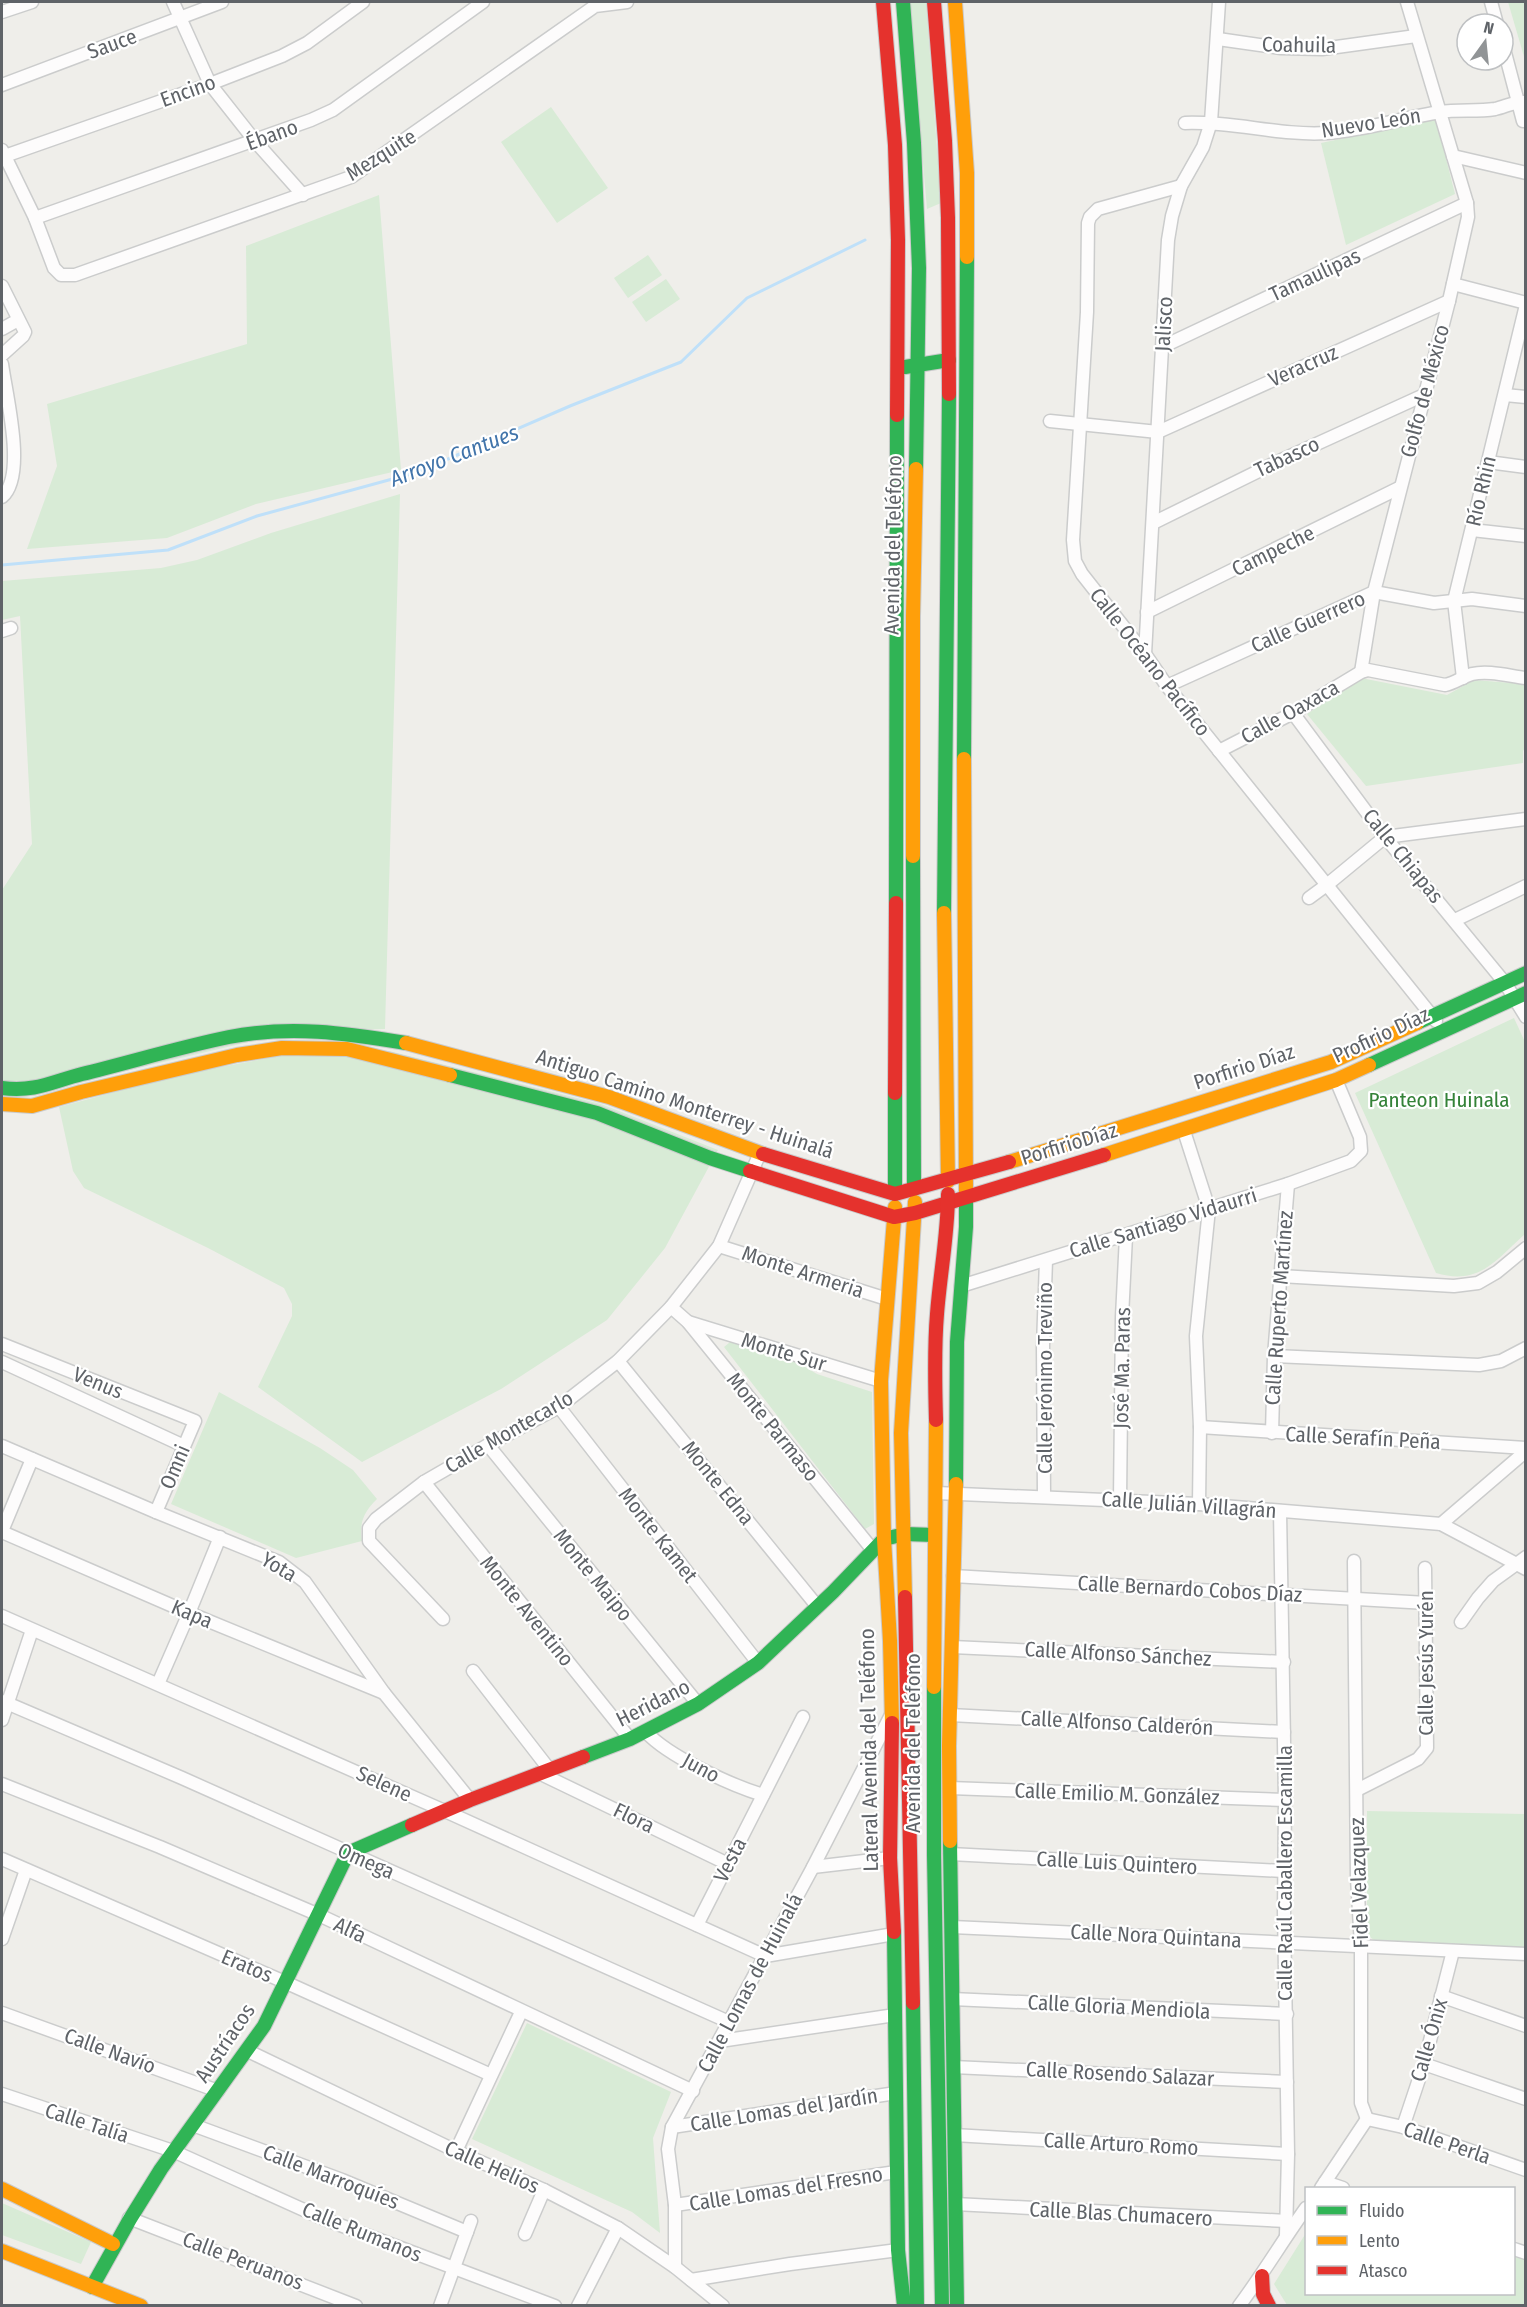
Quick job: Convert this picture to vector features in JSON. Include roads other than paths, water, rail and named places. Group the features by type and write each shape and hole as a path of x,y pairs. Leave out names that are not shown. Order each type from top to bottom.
{"main road":[{"name":"Lateral Avenida del Teléfono","path":"883,2 897,192 899,635 895,940 895,1194 881,1381 884,1539 892,1714 890,1858 894,1934 896,2172 898,2250 904,2306"},
{"name":"Avenida del Teléfono","path":"903,2 933,218 947,249 949,360 944,854 948,1222 935,1340 938,1443 934,1535 937,2103 942,2306"},
{"name":"Avenida del Teléfono","path":"917,2306 905,1534 901,1433 915,1213 913,616 917,365 933,218 945,141 934,2"},
{"path":"956,2 963,91 967,216 964,854 966,1227 957,1342 956,1494 950,1714 957,2306"},
{"path":"937,28 957,25"},
{"path":"933,218 967,216"},
{"path":"947,249 967,250"},
{"path":"898,368 949,360"},
{"path":"944,854 964,854"},
{"path":"895,940 914,941"},
{"name":"Porfirio Díaz","path":"966,1176 1330,1062 1526,973"},
{"name":"Profirio Díaz","path":"1184,1131 1336,1080 1520,995"},
{"name":"Antiguo Camino Monterrey - Huinalá","path":"2,1089 21,1090 45,1087 76,1076 230,1036 316,1030 370,1036 567,1084 609,1097 760,1153 895,1194"},
{"name":"Antiguo Camino Monterrey - Huinalá","path":"2,1104 32,1106 237,1055 282,1048 347,1049 597,1113 752,1173 894,1217"},
{"name":"PorfirioDíaz","path":"894,1217 915,1213 1184,1131"},
{"path":"895,1194 966,1176"},
{"name":"Heridano","path":"348,1853 447,1812 470,1800 630,1739 698,1704 758,1663 884,1539 905,1534 934,1535"},
{"path":"934,1745 950,1746"},
{"name":"Austríacos","path":"92,2287 113,2244 173,2151 264,2026 287,1983 348,1853"},
{"path":"937,2103 953,2103"},
{"path":"897,2138 916,2138"},
{"path":"2,2189 113,2244"},
{"path":"2,2251 141,2306"},
{"path":"1262,2276 1263,2294 1269,2306"}],"street":[{"path":"2,12 32,2"},
{"path":"173,2 210,84 255,141 303,195"},
{"name":"Sauce","path":"2,85 222,2"},
{"name":"Encino","path":"2,154 210,84 282,56 307,43 363,2"},
{"name":"Ébano","path":"35,218 255,141 333,110 483,2"},
{"name":"Mezquite","path":"35,218 57,272 66,276 75,275 303,195 364,170 594,4 627,2"},
{"name":"Jalisco","path":"1145,654 1164,346 1168,240 1181,186 1203,147 1211,122 1219,2"},
{"name":"Golfo de México","path":"1361,672 1374,592 1466,232 1467,203 1407,2"},
{"name":"Coahuila","path":"1218,39 1281,48 1322,49 1416,36"},
{"path":"1512,72 1522,101 1524,121"},
{"name":"Nuevo León","path":"1185,123 1211,122 1281,131 1326,133 1372,128 1440,112 1495,109 1522,101"},
{"name":"Nuevo León","path":"1495,109 1524,121"},
{"path":"2,154 35,218"},
{"path":"1454,156 1526,173"},
{"name":"Calle Océano Pacífico","path":"1181,186 1098,209 1090,217 1088,223 1087,312 1073,540 1075,561 1091,588 1145,654 1167,686 1443,1030"},
{"name":"Tamaulipas","path":"1164,346 1467,203"},
{"path":"1453,284 1526,304"},
{"path":"2,286 21,325 23,336 2,355"},
{"name":"Veracruz","path":"1158,432 1449,301"},
{"name":"Río Rhin","path":"1463,678 1454,601 1504,395 1523,328 1526,304"},
{"path":"2,329 21,325"},
{"path":"2,364 5,419 15,466 11,486 2,497"},
{"name":"Tabasco","path":"1153,523 1277,462 1424,395"},
{"path":"1504,395 1526,397"},
{"path":"1050,421 1158,432"},
{"path":"1488,462 1526,467"},
{"name":"Campeche","path":"1147,612 1399,488"},
{"path":"1472,530 1526,536"},
{"name":"Calle Guerrero","path":"1167,686 1374,592 1434,603 1472,599 1526,606"},
{"path":"1361,672 1376,670 1445,685 1472,674 1482,673 1526,678"},
{"name":"Calle Oaxaca","path":"1220,751 1361,672"},
{"name":"Calle Chiapas","path":"1293,712 1385,837 1505,983 1520,995 1526,1017"},
{"path":"1309,898 1385,837 1526,819"},
{"path":"1455,920 1526,886"},
{"name":"Calle Santiago Vidaurri","path":"961,1286 1126,1236 1288,1184 1351,1161 1361,1151 1360,1137 1336,1080"},
{"path":"1184,1131 1209,1209 1197,1336 1200,1427 1199,1504"},
{"name":"Calle Montecarlo","path":"442,1620 369,1540 369,1528 376,1519 424,1482 488,1444 559,1407 618,1361 671,1307 719,1246 760,1153"},
{"name":"Calle Ruperto Martínez","path":"1272,1433 1274,1356 1288,1184"},
{"name":"José Ma. Paras","path":"1120,1500 1122,1317 1126,1236"},
{"name":"Monte Armeria","path":"719,1246 887,1299"},
{"path":"1280,1276 1454,1286 1479,1283 1497,1272 1526,1248"},
{"name":"Calle Jerónimo Treviño","path":"1044,1497 1042,1346 1046,1260"},
{"name":"Monte Parmaso","path":"671,1307 688,1322 872,1549"},
{"name":"Monte Sur","path":"688,1322 881,1381"},
{"name":"Venus","path":"2,1344 195,1421"},
{"path":"1274,1356 1479,1365 1500,1361 1526,1348"},
{"name":"Monte Edna","path":"618,1361 817,1606"},
{"name":"Venus","path":"2,1362 184,1446"},
{"name":"Monte Kamet","path":"559,1407 758,1663"},
{"name":"Omni","path":"156,1512 195,1421"},
{"name":"Calle Serafín Peña","path":"1200,1427 1526,1449"},
{"name":"Monte Maipo","path":"488,1444 698,1704"},
{"name":"Yota","path":"2,1446 279,1562 304,1582 384,1693 470,1800"},
{"path":"1523,1563 1442,1524 1526,1449"},
{"path":"2,1531 32,1459"},
{"name":"Monte Aventino","path":"424,1482 630,1739"},
{"name":"Calle Julián Villagrán","path":"936,1493 1199,1504 1442,1524"},
{"name":"Calle Raúl Caballero Escamilla","path":"1280,1511 1284,1662 1287,2014 1286,2236"},
{"name":"Kapa","path":"2,1531 189,1613 384,1693"},
{"path":"158,1684 220,1537"},
{"name":"Fidel Velazquez","path":"1353,1561 1357,1878 1361,1946 1360,2103 1367,2119"},
{"path":"1461,1622 1478,1598 1494,1581 1523,1563"},
{"name":"Calle Jesús Yurén","path":"1357,1790 1418,1759 1427,1748 1425,1568"},
{"name":"Calle Bernardo Cobos Díaz","path":"953,1576 1427,1603"},
{"name":"Selene","path":"2,1616 447,1812 765,1956"},
{"path":"2,1720 4,1702 32,1630"},
{"name":"Calle Alfonso Sánchez","path":"952,1647 1284,1662"},
{"path":"473,1671 544,1771"},
{"name":"Omega","path":"4,1702 182,1778 729,2022"},
{"name":"Calle Lomas de Huinalá","path":"675,2267 675,2205 668,2149 672,2127 813,1867 892,1714"},
{"name":"Calle Alfonso Calderón","path":"950,1714 1284,1732"},
{"name":"Vesta","path":"697,1925 803,1717"},
{"name":"Juno","path":"646,1732 657,1744 738,1787 763,1795"},
{"name":"Flora","path":"544,1771 728,1864"},
{"name":"Alfa","path":"2,1784 160,1847 319,1915 693,2091"},
{"name":"Calle Emilio M. González","path":"950,1788 1285,1800"},
{"name":"Calle Luis Quintero","path":"950,1854 1284,1872"},
{"path":"813,1867 890,1858"},
{"name":"Eratos","path":"2,1859 491,2075"},
{"path":"2,1939 26,1870"},
{"name":"Calle Nora Quintana","path":"952,1926 1526,1954"},
{"path":"765,1956 894,1934"},
{"name":"Calle Ónix","path":"1403,2127 1424,2064 1454,1951"},
{"path":"1441,1996 1526,2025"},
{"name":"Calle Gloria Mendiola","path":"952,1999 1287,2014"},
{"path":"456,2151 521,2012"},
{"name":"Calle Navío","path":"2,2013 218,2091"},
{"path":"720,2041 895,2015"},
{"name":"Calle Helios","path":"248,2051 456,2151 544,2190 618,2228 675,2267 723,2306"},
{"path":"1424,2064 1526,2099"},
{"name":"Calle Rosendo Salazar","path":"953,2067 1287,2082"},
{"name":"Calle Lomas del Jardín","path":"672,2127 896,2093"},
{"name":"Calle Talía","path":"2,2094 173,2151"},
{"path":"1323,2185 1367,2119"},
{"name":"Calle Perla","path":"1367,2119 1403,2127 1526,2170"},
{"name":"Calle Marroquíes","path":"193,2125 470,2227 454,2268"},
{"name":"Calle Arturo Romo","path":"954,2135 1288,2154"},
{"name":"Calle Rumanos","path":"173,2151 324,2219 555,2306"},
{"name":"Calle Lomas del Fresno","path":"675,2205 896,2172"},
{"path":"525,2234 544,2190"},
{"name":"Calle Blas Chumacero","path":"955,2204 1287,2221"},
{"path":"1239,2306 1262,2276 1305,2209"},
{"name":"Calle Peruanos","path":"129,2218 356,2306"},
{"path":"578,2306 618,2228"},
{"path":"691,2280 898,2250"},
{"path":"440,2306 454,2268"}],"waterway":[{"name":"Arroyo Cantues","path":"2,565 168,550 257,516 418,472 570,406 681,362 747,298 865,240"}],"park label":[{"name":"Panteon Huinala","path":"1439,1100"}]}
